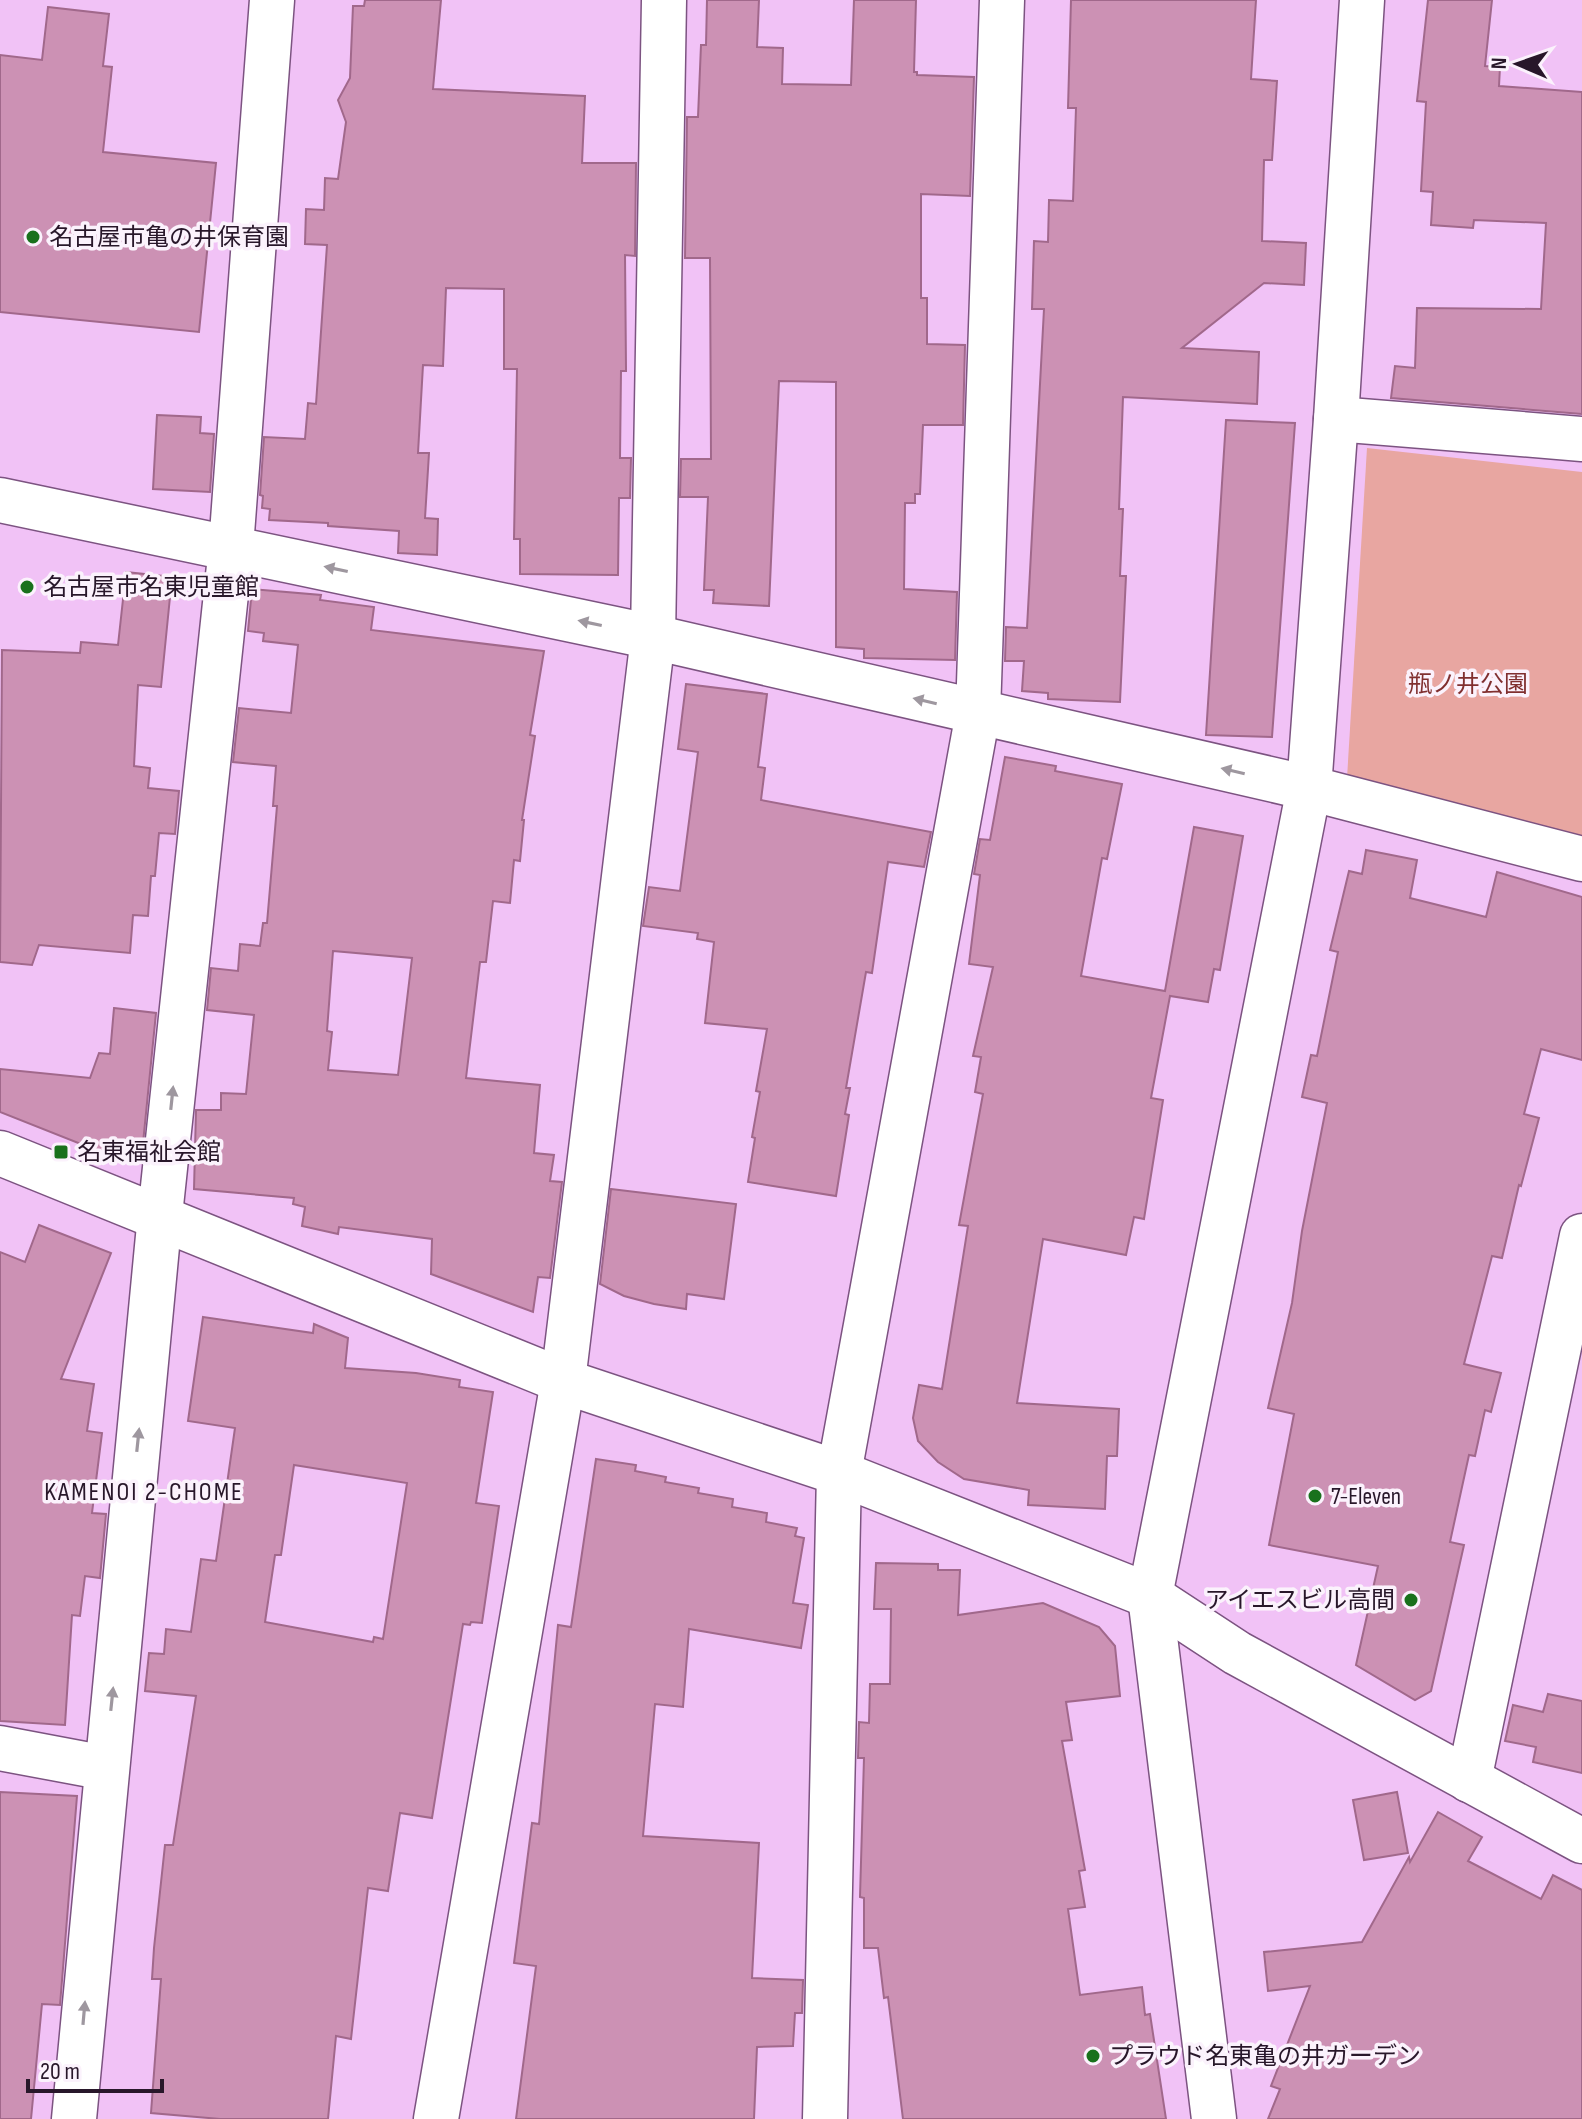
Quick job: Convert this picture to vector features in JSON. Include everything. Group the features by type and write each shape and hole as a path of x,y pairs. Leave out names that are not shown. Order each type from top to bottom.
{"street":[{"path":"74,2119 160,1215 231,547 272,0"},
{"path":"436,2119 563,1381 653,637 664,0"},
{"path":"825,2119 839,1473 978,713 1002,0"},
{"path":"1214,2119 1150,1596 1309,788 1362,0"},
{"path":"1336,419 1582,439"},
{"path":"0,500 653,637 1309,788 1582,859"},
{"path":"0,1153 160,1215 563,1381 839,1473 1150,1596 1237,1653 1582,1841"},
{"path":"1469,1780 1582,1236"},
{"path":"0,1748 106,1768"}],"green space":[{"name":"瓶ノ井公園","path":"1367,448 1582,472 1582,840 1347,778"}],"building":[{"path":"365,0 441,0 433,89 585,96 582,163 636,163 635,256 625,255 626,371 621,371 620,458 631,458 630,498 619,498 618,575 520,574 520,539 514,539 517,369 504,369 504,289 446,288 443,366 423,365 418,453 429,453 425,518 438,519 437,555 398,553 399,531 269,520 270,509 262,508 264,437 305,439 308,403 316,404 327,245 305,244 306,209 324,210 325,178 338,179 346,122 338,100 350,78 353,6 364,6"},
{"path":"707,0 759,0 757,47 783,48 782,84 851,85 854,0 916,0 914,72 917,75 974,77 970,196 921,194 921,298 927,298 927,344 965,345 963,425 923,425 920,494 915,494 915,503 905,503 904,589 957,592 955,660 864,658 864,649 836,647 836,382 779,381 769,606 713,603 714,590 704,590 708,497 680,497 681,459 711,459 710,258 685,258 687,117 698,117 701,45 706,45"},
{"path":"1071,0 1256,0 1251,79 1277,81 1272,160 1264,160 1262,241 1306,243 1304,285 1264,283 1182,348 1259,352 1257,404 1123,397 1120,576 1126,576 1120,702 1048,699 1048,693 1022,691 1024,661 1005,661 1006,627 1027,628 1044,309 1032,309 1034,241 1048,242 1049,200 1073,201 1076,108 1068,108"},
{"path":"1428,0 1492,0 1485,66 1500,67 1499,86 1582,92 1582,414 1391,398 1395,366 1415,368 1417,308 1541,309 1546,223 1474,220 1473,228 1431,225 1433,192 1421,191 1426,102 1417,101"},
{"path":"48,7 109,14 103,66 112,67 103,152 216,163 199,332 0,312 0,55 42,60"},
{"path":"157,415 201,417 200,433 214,434 210,492 153,489"},
{"path":"1226,420 1295,423 1272,737 1206,735"},
{"path":"126,572 172,577 161,687 138,685 134,766 150,768 148,788 179,791 175,834 159,833 148,916 133,915 130,953 39,945 32,965 0,962 2,650 80,653 81,642 118,645"},
{"path":"252,589 321,595 320,600 374,607 371,630 544,651 530,735 535,736 522,820 520,861 514,860 510,903 493,901 486,962 480,962 466,1078 540,1085 534,1153 554,1155 550,1181 562,1182 550,1278 538,1277 533,1312 431,1274 432,1239 339,1227 338,1234 302,1226 305,1207 293,1204 294,1198 194,1189 196,1110 221,1110 221,1093 246,1094 254,1015 207,1010 211,968 238,971 240,944 260,946 263,923 267,923 277,806 273,806 276,766 233,762 239,708 291,713 298,645 263,641 264,633 248,631","holes":["333,951 412,958 398,1075 328,1070 332,1032 327,1031"]},
{"path":"686,684 767,694 758,767 765,768 761,800 931,832 924,867 888,862 872,973 866,972 846,1088 850,1088 845,1114 849,1115 836,1196 748,1182 760,1092 756,1091 767,1029 705,1023 714,942 697,939 698,933 643,926 649,887 680,891 698,752 678,749"},
{"path":"1005,757 1056,766 1055,771 1122,784 1107,859 1102,858 1081,976 1165,991 1194,827 1243,836 1220,970 1214,969 1208,1002 1170,996 1151,1098 1163,1100 1144,1219 1134,1217 1126,1255 1043,1239 1017,1403 1119,1409 1117,1456 1107,1456 1105,1509 1028,1505 1029,1490 964,1479 938,1462 918,1441 913,1418 919,1385 942,1389 968,1226 959,1225 983,1094 975,1092 981,1057 973,1056 993,967 969,964 980,875 974,874 980,839 990,840"},
{"path":"1366,850 1417,860 1410,898 1486,917 1497,872 1582,897 1582,1060 1541,1049 1524,1114 1539,1118 1502,1258 1492,1256 1464,1364 1501,1373 1491,1412 1485,1410 1475,1456 1469,1455 1450,1542 1464,1545 1431,1691 1415,1700 1356,1665 1378,1566 1269,1545 1294,1414 1268,1408 1292,1303 1302,1231 1327,1103 1302,1097 1311,1055 1317,1056 1338,952 1330,950 1349,871 1362,874"},
{"path":"114,1008 156,1013 143,1143 120,1155 106,1154 0,1112 0,1069 90,1078 99,1053 110,1054"},
{"path":"611,1189 736,1204 724,1299 687,1294 686,1309 624,1296 600,1284"},
{"path":"39,1225 111,1253 61,1379 94,1384 87,1431 102,1433 92,1513 106,1514 100,1578 85,1576 80,1616 72,1615 65,1725 0,1721 0,1252 25,1262"},
{"path":"203,1317 313,1333 314,1324 348,1338 345,1368 460,1380 459,1387 493,1392 476,1503 499,1506 482,1623 463,1624 432,1818 400,1813 388,1891 368,1888 351,2039 336,2036 328,2119 220,2119 151,2113 161,1979 152,1979 165,1845 173,1845 196,1696 145,1691 149,1653 164,1654 166,1629 191,1632 201,1559 216,1561 235,1428 188,1421","holes":["294,1465 407,1483 383,1639 374,1637 373,1642 265,1622 275,1555 281,1555"]},
{"path":"596,1459 636,1465 635,1471 666,1477 665,1482 699,1488 698,1493 733,1499 732,1507 767,1513 766,1522 797,1528 795,1536 804,1538 793,1603 808,1605 801,1648 689,1629 683,1707 655,1704 643,1836 759,1843 752,1978 803,1980 802,2013 795,2013 793,2046 757,2047 754,2119 516,2119 536,1966 514,1963 532,1823 539,1824 558,1625 571,1627"},
{"path":"876,1563 938,1564 938,1570 960,1570 958,1615 1043,1603 1099,1627 1115,1646 1120,1696 1066,1702 1072,1740 1062,1741 1085,1870 1079,1871 1085,1907 1068,1909 1080,1995 1142,1987 1145,2015 1150,2014 1166,2119 903,2119 888,1997 884,1998 878,1948 864,1948 864,1898 860,1897 864,1758 858,1758 859,1722 869,1723 870,1684 890,1684 891,1609 874,1609"},
{"path":"1548,1694 1582,1701 1582,1773 1533,1762 1536,1747 1505,1741 1513,1705 1543,1712"},
{"path":"0,1792 77,1796 60,2005 42,2004 31,2119 0,2119"},
{"path":"1397,1792 1408,1853 1364,1860 1353,1800"},
{"path":"1438,1812 1482,1837 1468,1861 1541,1899 1553,1875 1582,1890 1582,2119 1268,2119 1280,2089 1271,2086 1310,1986 1268,1991 1264,1952 1362,1942"}],"place":[{"name":"名古屋市亀の井保育園","path":"33,237"},
{"name":"名古屋市名東児童館","path":"27,587"},
{"name":"名東福祉会館","path":"61,1152"},
{"name":"7-Eleven","path":"1315,1496"},
{"name":"アイエスビル高間","path":"1411,1600"},
{"name":"プラウド名東亀の井ガーデン","path":"1093,2056"}],"district":[{"name":"KAMENOI 2-CHOME","path":"144,1491"}]}
